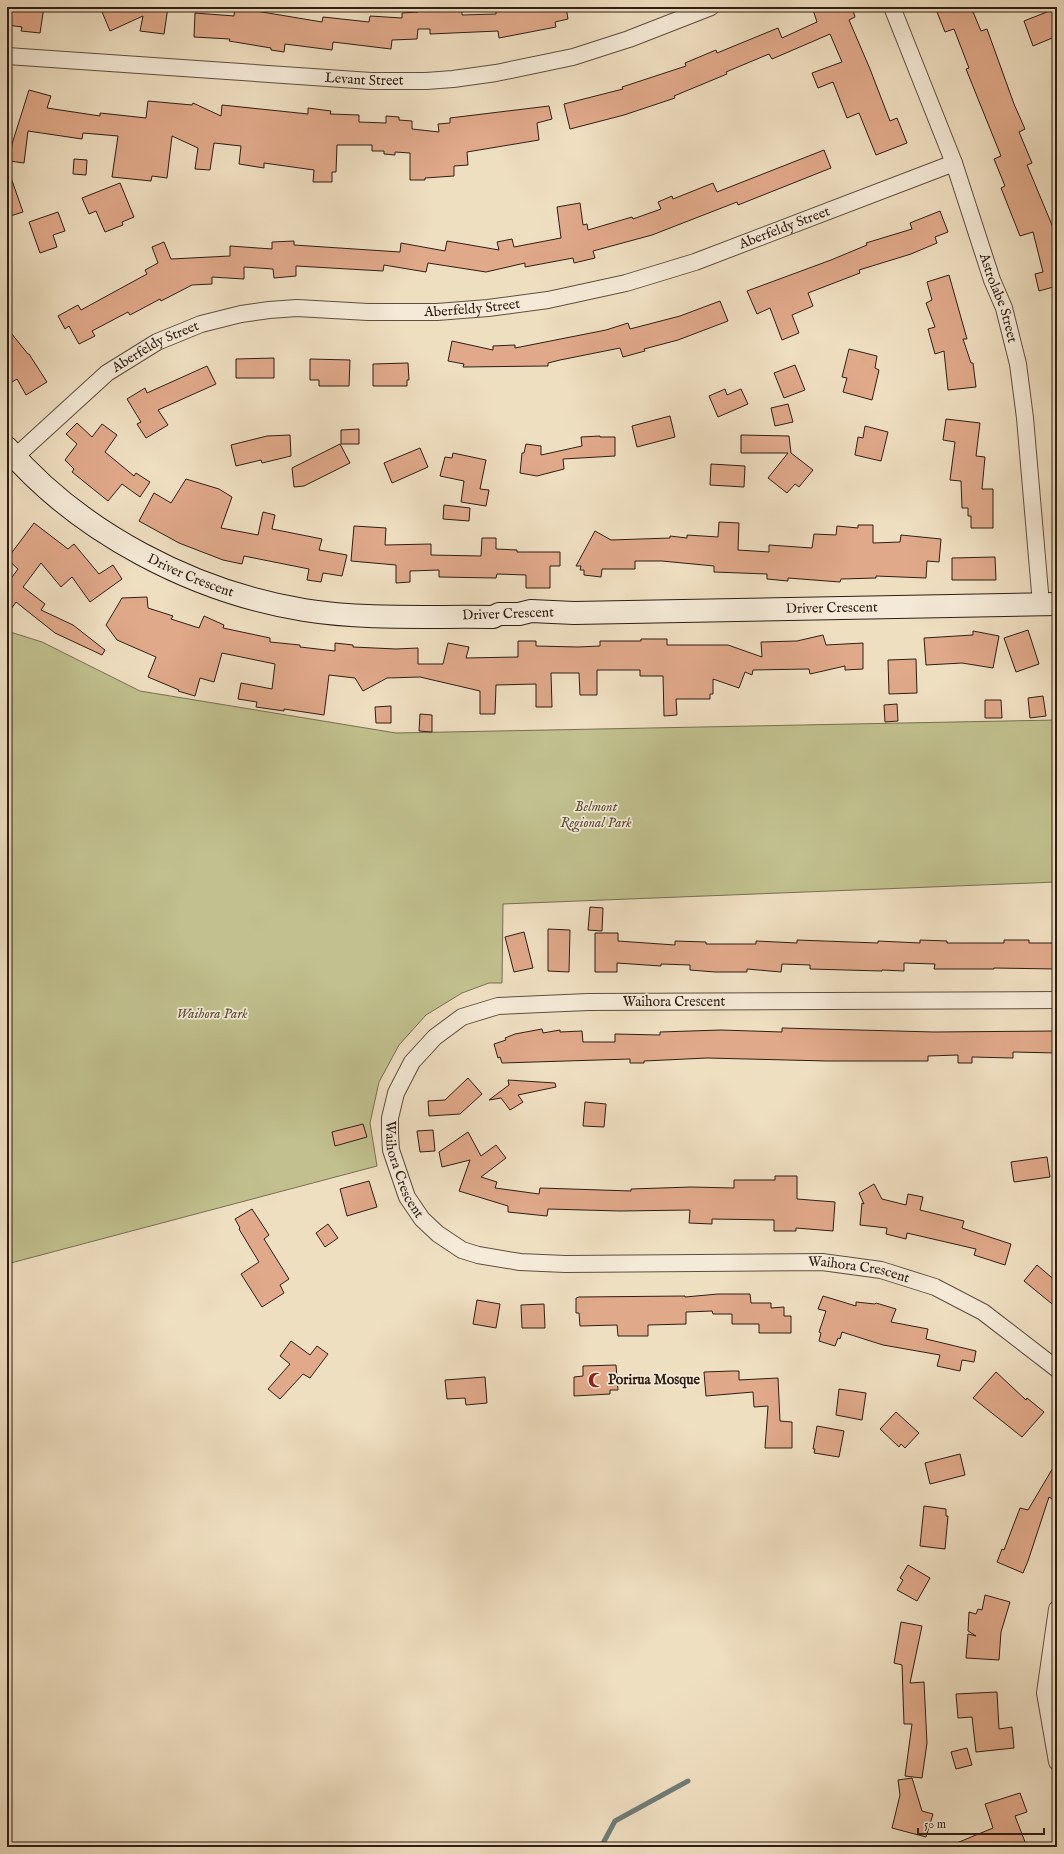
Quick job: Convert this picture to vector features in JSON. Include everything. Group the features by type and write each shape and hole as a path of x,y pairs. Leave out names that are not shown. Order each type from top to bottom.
{"street":[{"name":"Levant Street","path":"7,56 371,81 432,81 496,74 573,57 630,39 711,7"},
{"name":"Astrolabe Street","path":"892,7 954,164 992,280 1004,308 1018,364 1049,604"},
{"name":"Aberfeldy Street","path":"11,453 107,373 157,342 201,324 241,314 297,308 368,312 437,312 488,308 548,300 626,283 695,262 954,164"},
{"name":"Driver Crescent","path":"11,453 42,484 96,526 162,565 206,584 243,596 304,610 358,615 493,617 499,614 519,614 531,611 582,613 1049,604"},
{"name":"Waihora Crescent","path":"1057,1000 596,1002 498,1006 462,1017 435,1037 412,1062 396,1093 390,1118 390,1134 392,1150 407,1197 422,1219 438,1234 462,1250 478,1255 520,1262 565,1264 822,1262 881,1270 935,1287 983,1312 1057,1369"},
{"path":"1057,1609 1045,1693 1057,1762"}],"green space":[{"path":"7,631 42,642 140,691 396,733 1057,720 1057,882 503,904 502,983 489,983 462,993 426,1015 399,1045 379,1082 370,1123 377,1166 7,1264"}],"building":[{"path":"7,7 44,7 40,33 21,31 22,27 7,25"},
{"path":"100,7 168,7 164,34 140,31 143,16 110,31"},
{"path":"235,7 256,7 256,11 322,22 323,17 369,22 370,16 402,18 402,13 418,12 418,8 435,7 436,10 462,9 462,15 496,14 496,10 520,7 566,7 568,19 555,22 556,27 499,38 498,31 430,34 430,29 418,29 417,39 392,40 391,49 333,42 332,50 285,44 284,52 271,50 271,48 229,41 230,39 194,37 195,13 234,16"},
{"path":"812,7 852,7 855,17 849,20 890,121 897,118 907,143 876,155 859,113 847,118 833,82 818,88 812,73 842,62 830,34 772,59 769,54 726,72 727,74 674,96 675,98 624,115 570,129 564,104 623,89 622,87 686,66 685,63 716,50 717,53 778,28 782,38 817,22"},
{"path":"935,7 971,7 981,31 987,29 1014,104 1025,129 1019,132 1032,163 1027,165 1057,237 1057,286 1039,291 1035,274 1043,272 1033,232 1020,236 1001,188 1005,186 994,159 1001,156 966,69 969,68 954,29 945,32"},
{"path":"1057,8 1057,36 1033,46 1024,21"},
{"path":"29,90 51,96 47,108 100,116 100,113 146,118 148,101 192,105 193,103 221,116 222,105 308,114 308,108 331,111 330,114 359,115 359,122 386,123 386,116 399,117 399,120 412,121 412,129 439,132 438,124 450,123 450,118 549,106 552,119 537,123 539,140 467,152 468,165 454,166 454,176 425,178 425,180 410,180 410,153 395,152 395,155 384,154 384,151 372,151 372,145 337,145 336,172 332,172 332,182 313,182 314,170 264,163 264,168 239,164 241,146 214,143 210,170 195,169 198,148 172,136 167,178 152,176 151,181 112,177 118,136 83,133 82,139 28,131 24,163 10,161 12,144"},
{"path":"824,150 831,168 738,205 737,202 652,235 593,251 595,258 574,263 573,258 525,267 525,263 486,272 428,263 426,272 384,265 383,271 296,266 296,276 274,278 273,269 244,267 244,279 212,277 212,284 192,285 161,301 160,299 130,315 128,312 92,331 95,336 79,344 69,326 65,329 58,316 78,305 81,310 147,274 145,270 158,263 152,247 164,242 171,259 230,256 230,246 272,249 272,242 294,241 294,245 400,252 401,243 445,251 447,241 499,250 497,242 512,239 514,247 561,238 557,207 580,203 583,225 587,224 588,230 632,217 633,219 661,209 658,202 672,196 673,199 713,183 717,192"},
{"path":"74,159 87,160 86,175 73,174"},
{"path":"7,172 9,172 23,212 7,217"},
{"path":"120,183 134,217 122,222 123,225 105,232 96,211 89,214 82,198"},
{"path":"940,211 948,232 935,237 937,243 911,254 859,270 860,273 808,293 813,306 792,315 799,333 782,340 770,308 757,314 747,291 831,260 867,245 866,243 912,229 910,223"},
{"path":"58,212 65,231 53,235 57,247 40,253 29,222"},
{"path":"949,275 967,339 963,339 971,363 973,363 976,387 948,390 944,351 935,354 928,329 935,327 926,303 932,300 927,282"},
{"path":"720,301 728,321 678,340 644,349 645,351 623,357 620,348 548,363 548,366 463,367 464,364 448,361 452,341 493,350 493,346 515,345 515,348 606,330 628,323 630,329 680,316"},
{"path":"7,328 29,354 47,382 26,395 17,379 7,385"},
{"path":"849,349 877,356 875,368 879,370 872,400 843,392 847,378 842,377"},
{"path":"274,358 274,378 236,378 236,359"},
{"path":"310,359 350,360 349,386 319,386 319,380 310,380"},
{"path":"408,363 409,380 407,380 407,386 373,386 373,364"},
{"path":"795,365 805,390 784,398 774,373"},
{"path":"207,366 216,384 158,410 168,425 146,438 137,424 141,422 127,399 145,388 147,393"},
{"path":"725,389 727,395 741,389 748,404 718,417 709,396"},
{"path":"788,404 793,422 775,426 771,408"},
{"path":"670,416 675,437 637,447 632,426"},
{"path":"946,419 980,423 976,456 985,457 982,489 993,489 993,528 971,528 971,516 968,516 968,508 962,508 961,481 950,480 955,442 943,440"},
{"path":"77,423 92,437 102,424 117,435 105,452 134,476 136,473 150,482 140,497 122,484 108,501 72,472 74,469 65,460 77,444 66,434"},
{"path":"865,426 888,432 881,461 855,455 858,437 863,438"},
{"path":"359,429 359,444 341,444 341,430"},
{"path":"290,435 291,456 262,463 261,460 236,466 231,445 267,436"},
{"path":"741,435 789,436 791,453 813,470 799,487 795,484 787,493 768,478 788,453 741,453"},
{"path":"581,437 615,437 615,456 563,459 564,469 537,476 520,473 522,453 524,453 526,444 541,446 541,455 582,446"},
{"path":"340,444 350,463 304,486 294,487 292,468"},
{"path":"420,448 428,467 392,483 384,463"},
{"path":"453,453 486,460 480,489 489,490 486,506 461,502 464,481 440,476 445,457 452,458"},
{"path":"711,464 745,466 744,487 710,485"},
{"path":"186,479 219,489 232,497 221,528 258,535 263,512 275,515 272,529 322,539 319,550 347,555 342,576 323,573 321,582 307,580 309,569 244,556 242,564 223,560 179,543 139,521 154,493 171,503"},
{"path":"444,505 470,508 469,521 443,519"},
{"path":"719,522 739,523 738,550 769,552 769,545 812,548 814,534 836,535 837,526 858,528 858,525 873,525 873,543 900,542 901,535 941,539 939,562 927,561 926,578 876,576 876,578 841,579 840,582 788,578 788,581 767,579 767,574 714,572 714,566 662,561 635,561 635,569 602,569 601,577 584,575 584,570 580,570 581,566 576,566 595,531 611,540 670,538 670,536 687,538 687,535 718,537"},
{"path":"34,523 68,549 74,544 99,574 113,565 122,579 90,602 72,577 61,587 41,563 23,587 45,604 41,610 73,625 105,650 102,655 55,633 16,602 7,615 7,584 18,569 7,559"},
{"path":"354,526 386,528 385,545 431,544 431,555 481,556 482,538 496,538 496,549 517,550 517,552 560,552 560,566 550,566 550,588 526,588 526,575 497,574 496,578 439,577 439,570 410,571 410,582 396,583 396,565 351,561"},
{"path":"995,557 996,580 952,580 952,558"},
{"path":"147,597 148,608 173,616 171,619 199,628 204,616 224,625 223,628 270,638 270,642 300,645 300,647 335,651 335,643 353,645 353,647 396,649 418,648 418,664 443,664 448,643 469,647 466,658 518,657 518,641 536,641 536,646 578,647 600,646 600,641 641,641 641,639 667,639 667,645 728,645 762,657 761,642 797,641 823,635 826,645 863,643 863,669 845,670 845,666 810,674 809,669 753,670 752,675 745,672 739,688 713,679 713,694 710,694 710,699 676,699 677,715 664,716 663,676 640,676 640,670 597,670 597,695 580,695 579,673 551,673 552,707 536,707 536,684 496,685 495,714 480,714 480,691 420,677 387,678 363,691 355,678 329,675 324,715 284,709 284,711 256,707 257,702 238,699 241,683 272,689 275,664 222,653 214,682 200,678 195,696 178,691 179,690 148,677 156,657 117,640 106,625 122,598"},
{"path":"1028,630 1039,664 1016,672 1004,638"},
{"path":"973,631 999,636 993,668 962,663 926,665 924,638 973,635"},
{"path":"916,659 917,693 889,694 888,660"},
{"path":"1043,696 1046,716 1030,718 1028,698"},
{"path":"985,700 1001,700 1002,718 985,718"},
{"path":"897,704 898,721 885,722 884,705"},
{"path":"391,706 391,723 376,723 375,707"},
{"path":"420,714 432,715 432,732 419,731"},
{"path":"590,907 603,908 602,931 588,930"},
{"path":"548,929 570,930 569,972 548,971"},
{"path":"524,932 533,968 514,972 505,937"},
{"path":"595,933 618,933 618,941 675,945 675,941 706,942 706,944 756,944 756,941 797,943 797,940 878,943 878,941 920,943 920,940 947,941 947,943 1004,943 1004,940 1029,940 1029,943 1057,943 1057,969 934,969 935,964 904,963 904,971 882,971 810,969 810,965 782,964 781,972 747,969 747,972 715,972 690,970 690,965 661,964 661,966 617,963 617,972 595,972"},
{"path":"782,1028 934,1032 1057,1031 1057,1053 1013,1052 1013,1058 972,1057 972,1063 958,1063 958,1055 928,1056 928,1061 827,1061 707,1058 644,1061 644,1063 630,1063 630,1059 502,1063 500,1057 498,1058 494,1044 506,1040 505,1038 515,1034 542,1029 543,1033 560,1030 560,1032 582,1031 583,1042 615,1042 615,1034 660,1035 660,1032 721,1030 782,1032"},
{"path":"468,1078 482,1094 460,1114 429,1116 428,1101 445,1100"},
{"path":"508,1080 555,1083 556,1087 518,1095 523,1102 510,1110 501,1098 489,1100 509,1085"},
{"path":"585,1102 606,1104 604,1127 583,1126"},
{"path":"363,1124 367,1137 335,1146 332,1132"},
{"path":"433,1130 435,1151 420,1152 417,1131"},
{"path":"468,1132 481,1156 496,1145 506,1158 481,1177 497,1182 495,1188 539,1194 540,1188 631,1191 631,1189 691,1187 734,1188 734,1180 775,1180 775,1176 797,1176 797,1199 835,1202 833,1231 796,1228 796,1231 774,1231 774,1220 712,1219 712,1224 689,1223 690,1210 620,1211 548,1209 547,1216 508,1212 508,1206 459,1191 470,1160 442,1167 439,1152"},
{"path":"1047,1157 1050,1177 1014,1182 1011,1162"},
{"path":"369,1181 377,1207 347,1216 340,1189"},
{"path":"874,1184 882,1199 906,1205 908,1194 923,1197 920,1210 964,1221 962,1228 1011,1244 1005,1265 974,1255 976,1249 907,1233 906,1239 886,1234 887,1228 860,1225 862,1203 864,1204 859,1193"},
{"path":"252,1209 269,1235 264,1239 289,1279 280,1285 284,1293 262,1307 241,1274 259,1262 239,1229 240,1228 235,1219"},
{"path":"328,1224 338,1238 325,1247 316,1233"},
{"path":"1037,1265 1057,1282 1057,1308 1024,1281"},
{"path":"718,1294 750,1294 751,1303 771,1303 771,1308 784,1307 784,1316 791,1316 791,1333 759,1333 759,1324 732,1324 732,1314 713,1314 712,1311 686,1312 686,1324 648,1325 648,1336 618,1336 617,1325 580,1326 579,1313 576,1313 576,1298 579,1297 685,1297"},
{"path":"823,1296 856,1306 856,1302 876,1303 896,1309 891,1322 928,1329 926,1339 976,1351 974,1362 962,1360 960,1371 937,1366 940,1355 883,1345 842,1332 840,1339 838,1338 835,1346 819,1341 821,1333 819,1332 826,1311 818,1309"},
{"path":"477,1300 500,1304 496,1328 473,1324"},
{"path":"544,1304 545,1328 522,1328 521,1305"},
{"path":"291,1341 310,1355 317,1346 328,1354 310,1378 303,1374 280,1399 268,1389 290,1364 280,1356"},
{"name":"Porirua Mosque","path":"616,1365 618,1390 610,1390 610,1394 574,1396 574,1377 583,1376 583,1366"},
{"path":"739,1371 739,1380 778,1378 780,1421 792,1422 792,1448 765,1448 768,1406 754,1407 753,1392 706,1396 704,1372"},
{"path":"996,1372 1026,1400 1027,1398 1044,1412 1022,1437 973,1398"},
{"path":"485,1377 487,1403 466,1405 465,1398 447,1399 445,1380"},
{"path":"839,1389 866,1393 862,1420 836,1415"},
{"path":"896,1412 919,1433 905,1448 901,1444 899,1447 880,1429"},
{"path":"817,1426 844,1431 839,1457 814,1453 815,1449 813,1449"},
{"path":"960,1454 965,1475 930,1484 925,1463"},
{"path":"1057,1461 1057,1502 1049,1497 1023,1573 997,1562 1002,1549 1004,1550 1020,1508 1028,1510"},
{"path":"924,1506 946,1509 946,1516 948,1516 945,1549 920,1546"},
{"path":"908,1565 930,1578 917,1601 897,1590 903,1580 900,1578"},
{"path":"985,1595 1010,1602 1001,1632 999,1660 966,1658 968,1634 976,1636 968,1631 969,1612 976,1614 978,1609 982,1610"},
{"path":"901,1622 922,1626 910,1683 924,1682 927,1743 922,1778 905,1776 912,1724 904,1724 902,1665 894,1663"},
{"path":"997,1692 999,1729 1012,1727 1014,1748 976,1752 972,1717 958,1718 956,1694"},
{"path":"967,1748 972,1765 956,1769 951,1752"},
{"path":"912,1778 922,1811 933,1814 926,1837 892,1828 900,1795 898,1780"},
{"path":"1020,1793 1027,1812 1015,1816 1027,1847 947,1847 993,1828 985,1804"}],"waterway":[{"path":"601,1847 615,1821 688,1781"}],"place":[{"name":"Porirua Mosque","path":"596,1380"}],"park label":[{"name":"Belmont Regional Park","path":"596,816"},
{"name":"Waihora Park","path":"212,1014"}]}
